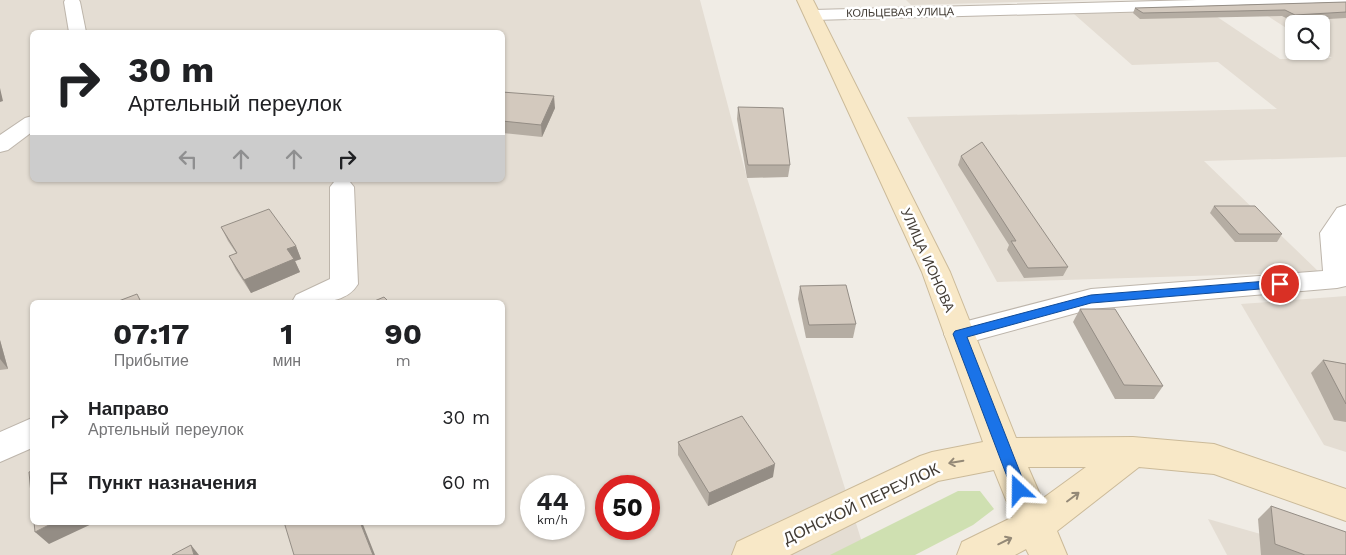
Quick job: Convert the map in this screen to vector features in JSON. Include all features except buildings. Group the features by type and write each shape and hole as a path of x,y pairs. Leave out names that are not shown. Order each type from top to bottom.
{"main road":[{"name":"УЛИЦА ИОНОВА","path":"809,7 936,272 1004,453 1041,541"},
{"name":"ДОНСКОЙ ПЕРЕУЛОК","path":"750,555 932,467 1004,453 1133,452 1214,459 1346,505"},
{"path":"976,555 1041,541 1133,452"}],"street":[{"name":"КОЛЬЦЕВАЯ УЛИЦА","path":"809,7 1346,1"},
{"path":"72,2 78,30"},
{"path":"0,145 30,123"},
{"path":"310,300 344,284 342,187"},
{"path":"960,334 1091,299 1337,279 1341,258 1333,233 1346,213"},
{"path":"0,448 30,433"}],"shaded area":[{"path":"0,0 700,0 747,178 866,555 0,555"},
{"path":"906,0 1089,0 911,5"},
{"path":"1346,6 1346,157 1204,161 1319,272 997,282 907,117 1277,109 1218,62 1132,65 1074,14 1207,10 1280,59 1330,60 1332,58 1330,57 1330,15 1285,15 1285,27 1254,7"},
{"path":"1346,296 1346,452 1324,445 1241,304"},
{"path":"1208,519 1334,555 1227,555"}],"green space":[{"path":"958,491 980,491 994,509 973,525 915,555 830,555"}],"route":[{"path":"1019,490 960,334 1091,299 1280,284"}]}
